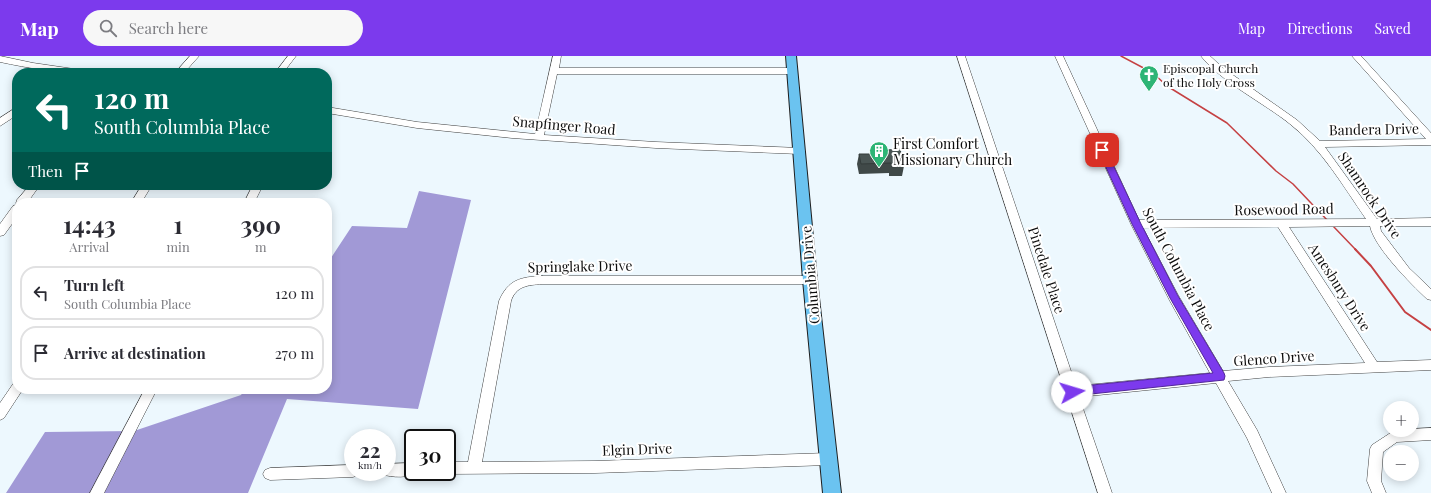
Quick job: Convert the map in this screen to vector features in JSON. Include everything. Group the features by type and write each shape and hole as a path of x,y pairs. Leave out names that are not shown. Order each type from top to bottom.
{"main road":[{"name":"Columbia Drive","path":"791,56 810,280 832,493"}],"street":[{"path":"184,68 195,56"},
{"path":"283,68 292,56"},
{"path":"539,136 557,56"},
{"name":"Pinedale Place","path":"961,56 1105,493"},
{"name":"South Columbia Place","path":"1059,56 1136,224 1174,298 1252,434 1279,493"},
{"name":"Shamrock Drive","path":"1205,56 1220,70 1294,122 1318,144 1374,222 1376,232 1405,271 1431,296"},
{"name":"Bandera Drive","path":"1356,56 1431,139"},
{"path":"0,59 47,68"},
{"path":"554,71 793,71"},
{"name":"Snapfinger Road","path":"332,111 415,125 624,144 800,151"},
{"path":"0,123 12,114"},
{"name":"Bandera Drive","path":"1318,144 1431,142"},
{"path":"0,232 12,216"},
{"name":"Rosewood Road","path":"1136,224 1431,222"},
{"name":"Amesbury Drive","path":"1281,223 1374,367"},
{"name":"Springlake Drive","path":"474,467 505,301 508,293 520,282 542,280 810,280"},
{"name":"Glenco Drive","path":"1072,392 1269,372 1431,365"},
{"path":"0,414 13,394"},
{"path":"97,493 148,394"},
{"path":"1380,493 1374,481 1377,449 1395,436 1431,434"},
{"name":"Elgin Drive","path":"456,468 596,467 828,459"},
{"path":"270,474 344,471"}],"shaded area":[{"path":"419,191 471,200 418,409 287,399 248,493 6,493 45,432 134,431 242,394 332,394 332,256 352,226 407,228"}],"building":[{"path":"900,149 904,166 892,167 891,163 861,164 859,154 888,154 887,150"}],"waterway":[{"path":"1121,56 1153,73 1167,86 1227,123 1276,171 1293,184 1328,221"},
{"path":"1333,226 1356,250"},
{"path":"1355,249 1371,266 1405,312 1431,330"}],"place":[{"name":"Episcopal Church of the Holy Cross","path":"1149,92"},
{"name":"First Comfort Missionary Church","path":"879,168"}],"route":[{"path":"1072,392 1220,376 1174,298 1136,224 1102,150"}]}
